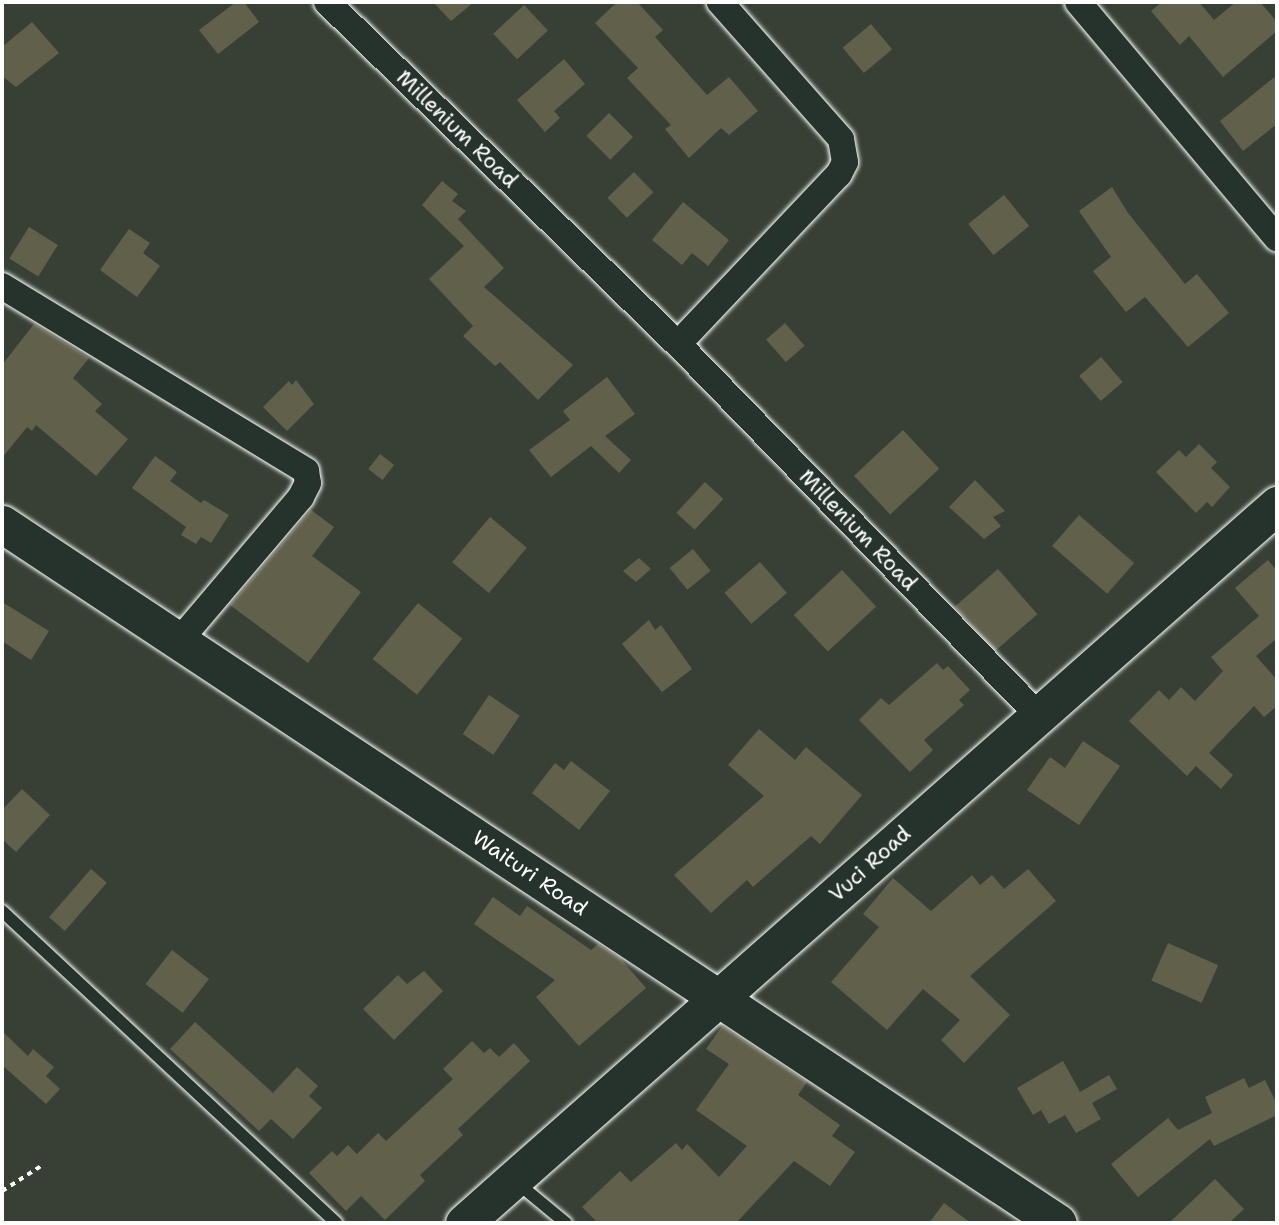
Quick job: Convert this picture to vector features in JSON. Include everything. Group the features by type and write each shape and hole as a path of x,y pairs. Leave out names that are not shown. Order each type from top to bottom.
{"main road":[{"name":"Vuci Road","path":"464,1223 1277,505"},
{"name":"Waituri Road","path":"2,524 1058,1223"}],"street":[{"name":"Millenium Road","path":"327,2 678,344 1038,715"},
{"path":"678,344 839,174 845,162 841,139 720,2"},
{"path":"1078,2 1277,238"},
{"path":"2,286 306,471 308,483 301,497 179,640"}],"lane":[{"path":"2,911 336,1223"},
{"path":"514,1181 566,1223"}],"path":[{"path":"2,1191 41,1166"}],"building":[{"path":"236,2 244,2 259,22 218,54 199,30"},
{"path":"433,2 474,2 451,21"},
{"path":"617,2 637,2 663,30 655,37 707,95 729,77 758,111 729,135 721,128 689,158 665,129 671,125 627,78 638,68 595,23"},
{"path":"1162,2 1199,2 1214,20 1236,2 1260,2 1277,22 1277,31 1223,77 1189,36 1180,45 1151,11"},
{"path":"524,5 548,31 517,59 493,34"},
{"path":"32,22 59,53 16,87 2,76 2,47"},
{"path":"871,24 892,49 864,73 843,48"},
{"path":"564,59 585,84 554,111 560,118 545,132 517,100"},
{"path":"1277,75 1277,124 1243,151 1220,121"},
{"path":"609,113 633,137 610,160 586,136"},
{"path":"634,172 653,192 627,218 607,198"},
{"path":"442,181 458,194 452,201 466,211 458,219 504,268 484,287 573,365 538,400 500,362 495,366 463,336 473,326 429,279 464,246 422,205"},
{"path":"1112,187 1128,213 1185,284 1197,274 1229,313 1188,347 1145,297 1126,312 1093,271 1111,257 1079,211"},
{"path":"1004,195 1029,226 993,255 968,224"},
{"path":"683,202 729,240 708,266 692,253 682,265 652,240"},
{"path":"29,227 58,245 38,276 9,258"},
{"path":"129,229 150,243 143,253 160,266 137,297 100,270"},
{"path":"785,323 805,346 786,362 766,339"},
{"path":"34,324 89,358 73,378 102,404 95,411 128,439 96,476 36,425 32,431 27,427 2,458 2,365"},
{"path":"1101,357 1123,382 1101,401 1079,376"},
{"path":"607,377 635,414 605,436 631,460 619,473 591,446 551,477 529,450 570,420 563,411"},
{"path":"296,380 314,404 287,431 263,407 289,381 292,385"},
{"path":"903,430 939,469 890,514 854,476"},
{"path":"1199,444 1217,462 1211,468 1230,487 1212,507 1207,502 1196,513 1156,472 1179,450 1186,457"},
{"path":"380,454 394,465 382,480 368,469"},
{"path":"155,456 177,472 170,481 201,503 204,500 229,515 211,543 201,537 196,544 181,535 186,527 132,488"},
{"path":"975,480 1005,511 993,517 1001,526 984,539 949,507"},
{"path":"705,482 723,499 695,530 676,513"},
{"path":"311,510 334,527 312,556 361,592 308,663 230,605"},
{"path":"1079,515 1134,563 1107,594 1052,546"},
{"path":"490,517 527,548 489,593 452,562"},
{"path":"693,549 711,571 687,590 670,568"},
{"path":"639,558 651,569 636,582 623,571"},
{"path":"1268,560 1277,571 1277,638 1256,656 1277,680 1277,706 1264,717 1254,706 1209,753 1233,775 1221,789 1196,766 1187,776 1129,721 1159,690 1169,700 1181,687 1195,701 1223,671 1211,657 1259,616 1235,588"},
{"path":"760,562 787,593 751,624 725,593"},
{"path":"998,569 1037,614 994,652 955,606"},
{"path":"842,570 876,607 828,652 794,615"},
{"path":"2,602 49,631 31,660 2,641"},
{"path":"418,603 462,639 417,695 373,659"},
{"path":"649,620 655,630 661,625 692,669 662,692 622,644"},
{"path":"937,663 943,670 948,666 970,690 959,700 964,705 924,740 933,750 910,772 859,720 881,698 889,705"},
{"path":"489,695 520,716 493,755 463,734"},
{"path":"759,729 795,760 806,747 862,795 820,844 811,836 753,887 747,880 711,913 674,875 764,796 728,765"},
{"path":"1083,741 1120,766 1079,825 1027,790 1050,757 1065,768"},
{"path":"571,761 610,791 579,830 532,793 555,763 564,770"},
{"path":"22,789 50,815 16,852 2,839 2,810"},
{"path":"91,869 107,883 65,931 49,917"},
{"path":"1028,869 1056,901 970,976 1010,1015 964,1063 941,1040 960,1020 923,989 887,1030 831,982 879,927 863,914 893,878 931,911 972,875 980,885 992,875 1004,889"},
{"path":"493,897 520,916 527,906 591,950 598,944 620,958 646,988 579,1046 536,997 555,980 474,924"},
{"path":"1168,943 1218,965 1202,1003 1151,980"},
{"path":"172,950 209,979 183,1013 146,984"},
{"path":"424,971 443,991 394,1040 363,1009 398,975 407,984"},
{"path":"195,1022 273,1093 297,1067 318,1086 309,1096 322,1108 293,1139 271,1119 259,1131 170,1049"},
{"path":"722,1026 807,1082 798,1095 840,1125 832,1136 855,1152 830,1186 794,1161 736,1223 598,1223 582,1207 620,1171 631,1182 676,1143 682,1150 687,1144 719,1177 747,1146 696,1110 729,1064 706,1049"},
{"path":"2,1031 28,1056 33,1049 54,1067 46,1076 60,1089 46,1104 2,1065"},
{"path":"472,1041 484,1053 490,1048 499,1057 514,1043 530,1061 458,1129 463,1135 420,1175 425,1181 385,1220 361,1196 346,1211 309,1173 332,1151 337,1156 348,1145 357,1154 378,1133 386,1141 453,1079 443,1069"},
{"path":"1063,1061 1080,1092 1109,1075 1117,1089 1092,1103 1101,1119 1076,1133 1065,1115 1049,1124 1041,1110 1033,1115 1017,1088"},
{"path":"1244,1078 1249,1088 1265,1080 1277,1104 1277,1115 1214,1146 1210,1139 1138,1197 1111,1164 1168,1118 1178,1130 1212,1113 1205,1097"},
{"path":"1215,1179 1244,1209 1229,1223 1169,1223"},
{"path":"944,1203 971,1223 929,1223"}]}
